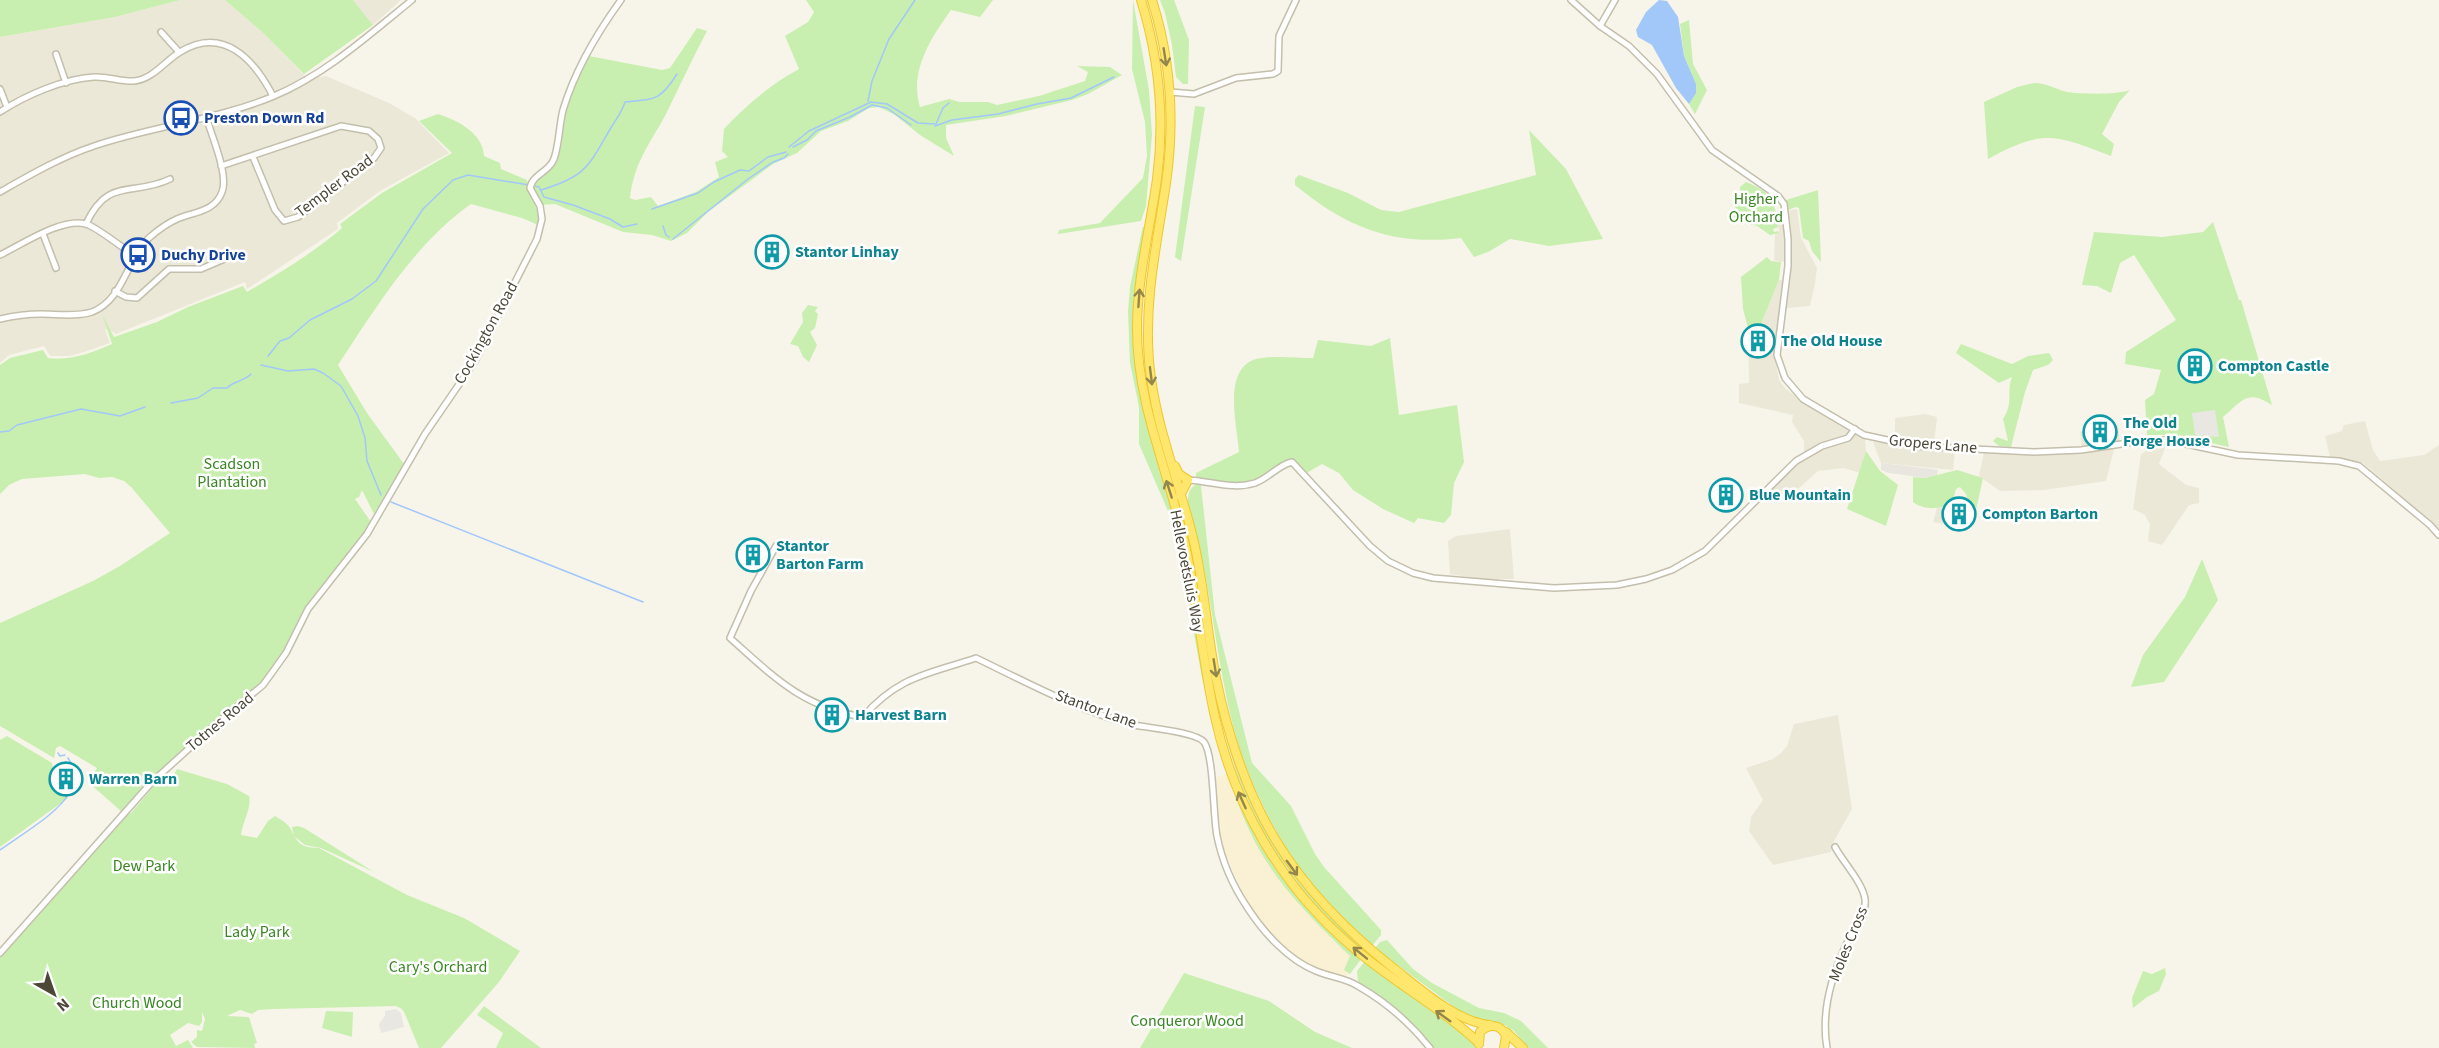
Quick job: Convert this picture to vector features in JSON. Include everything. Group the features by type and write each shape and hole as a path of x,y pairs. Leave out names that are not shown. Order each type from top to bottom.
{"highway":[{"name":"Hellevoetsluis Way","path":"1141,0 1155,58 1161,123 1157,177 1139,292 1137,330 1139,372 1149,424 1184,538 1215,719 1228,763 1240,797 1260,836 1278,865 1303,897 1348,944 1480,1046"},
{"name":"Hellevoetsluis Way","path":"1152,0 1163,42 1170,92 1170,148 1152,269 1148,332 1152,382 1168,454 1197,558 1216,676 1228,731 1248,788 1273,838 1312,893 1357,938 1405,977 1462,1018 1479,1024 1498,1026 1523,1048"},
{"path":"1168,454 1179,474 1188,480 1180,495"},
{"path":"1480,1046 1480,1032 1490,1025"},
{"path":"1504,1031 1507,1039 1504,1048"}],"street":[{"path":"0,192 66,156 94,146 273,96 295,86 327,67 412,0"},
{"name":"Cockington Road","path":"389,497 425,434 475,361 537,239 542,219 540,206 532,194 531,183 553,161 562,112 573,81 593,43 621,0"},
{"path":"1170,92 1194,94 1236,78 1273,74 1278,70 1279,36 1296,0"},
{"name":"Gropers Lane","path":"1571,0 1600,26 1629,46 1657,74 1712,150 1778,196 1784,204 1788,238 1788,266 1777,354 1785,378 1797,394 1871,437 1915,446 2055,452 2167,440 2238,455 2339,461 2359,466 2439,535"},
{"path":"1600,26 1615,0"},
{"path":"161,32 178,52"},
{"path":"0,112 66,83 95,77 123,81 144,79 178,52 210,43 238,50 262,76 273,96"},
{"path":"56,54 66,83"},
{"path":"0,89 8,107"},
{"path":"0,319 40,314 91,312 106,303 145,242 176,219 202,212 219,200 223,189 221,166 206,116"},
{"name":"Templer Road","path":"221,166 340,126 369,132 378,139 381,148 374,158 298,217 284,221 275,210 253,157"},
{"path":"86,224 96,204 103,197 130,187 153,187 170,179"},
{"path":"0,255 58,226 69,223 86,224 136,257"},
{"path":"43,234 56,268"},
{"path":"115,291 126,297 137,298 169,269 201,269 229,257"},
{"path":"1188,480 1218,485 1245,485 1266,478 1285,464 1292,462 1370,546 1388,561 1413,573 1433,578 1554,588 1617,585 1646,579 1688,563 1705,551 1796,461 1822,446 1848,438 1855,429"},
{"name":"Totnes Road","path":"0,953 152,782 262,686 286,653 308,609 367,534 389,497"},
{"name":"Stantor Lane","path":"776,546 751,591 730,638 769,674 809,701 863,717 880,699 914,677 976,658 1096,713 1132,724 1198,738 1205,743 1209,757 1217,836 1224,859 1236,889 1258,923 1305,966 1351,982 1381,1001 1402,1017 1430,1048"},
{"name":"Moles Cross","path":"1827,1048 1825,1014 1833,976 1864,911 1865,898 1835,847"}],"shaded area":[{"path":"180,0 225,0 262,32 308,79 326,76 389,103 415,118 449,153 380,191 337,223 338,229 247,289 245,282 116,334 105,329 110,343 84,352 69,356 50,356 44,346 9,355 0,363 0,37 115,17"},
{"path":"353,0 401,0 373,25"},
{"path":"1797,209 1801,238 1817,268 1810,306 1786,308 1791,265 1786,211"},
{"path":"1784,217 1787,261 1781,262 1774,260 1775,234 1779,232 1777,218"},
{"path":"1779,280 1784,280 1774,354 1779,380 1785,388 1802,401 1865,439 1866,451 1860,473 1844,468 1818,471 1789,497 1765,494 1804,456 1804,441 1792,422 1793,415 1739,403 1739,384 1749,383 1748,328 1760,328"},
{"path":"2215,410 2219,437 2195,435 2192,413"},
{"path":"1925,414 1937,417 1934,444 1895,439 1895,418"},
{"path":"2365,421 2373,450 2380,461 2424,455 2439,445 2439,533 2431,522 2363,463 2330,457 2325,436 2342,431 2344,425"},
{"path":"2118,425 2120,443 2082,448 2080,432"},
{"path":"1873,442 1955,451 1953,470 1881,463"},
{"path":"2148,442 2167,443 2159,464 2186,485 2199,488 2199,503 2189,505 2162,545 2148,541 2150,524 2145,515 2133,509 2141,454 2145,452"},
{"path":"2114,449 2106,481 2044,490 2000,491 1979,476 1984,452 2054,455"},
{"path":"1881,463 1938,470 1937,475 1925,478 1889,473 1881,470"},
{"path":"1947,506 1976,510 1970,529 1933,522 1937,508"},
{"path":"1510,529 1514,579 1481,579 1450,574 1448,541 1456,536"},
{"path":"1838,715 1852,809 1834,841 1831,852 1773,865 1749,831 1751,817 1763,800 1746,768 1773,759 1781,753 1787,746 1794,724"},
{"path":"1227,774 1233,791 1301,907 1350,956 1345,969 1348,974 1345,977 1306,964 1290,952 1259,920 1242,892 1223,847 1217,813 1214,778"},
{"path":"396,1009 401,1013 404,1027 381,1033 379,1024 385,1016 385,1011"}],"green space":[{"path":"0,0 180,0 115,17 0,37"},
{"path":"225,0 353,0 373,25 304,74 262,32"},
{"path":"806,0 993,0 980,17 951,10 943,21 920,68 917,94 920,107 949,99 960,102 988,102 997,105 1039,96 1085,81 1088,72 1077,66 1110,67 1122,75 1072,100 1006,116 946,125 946,138 954,156 920,135 895,115 879,107 869,108 848,121 821,131 797,153 773,164 708,212 687,233 671,241 652,235 623,232 555,204 541,205 532,188 534,183 555,162 567,101 589,56 662,70 670,68 697,28 707,31 635,174 630,198 635,200 651,197 658,206 696,192 719,177 715,162 728,157 722,151 724,129 759,96 778,81 799,69 785,36 808,22 814,12"},
{"path":"1133,0 1149,90 1152,135 1146,206 1141,221 1058,234 1059,230 1100,223 1143,178 1147,156 1145,122 1132,69"},
{"path":"1160,0 1174,0 1189,40 1188,84 1183,84 1176,77 1172,45"},
{"path":"1689,20 1693,64 1707,90 1695,114 1689,104 1696,90 1696,84 1684,56 1680,24"},
{"path":"2034,83 2073,93 2090,94 2130,90 2119,102 2102,134 2114,144 2111,156 2062,139 2049,138 2022,143 1988,159 1984,102 2017,87"},
{"path":"1195,106 1205,107 1181,261 1175,257"},
{"name":"Scadson Plantation","path":"438,114 453,120 474,134 483,148 484,156 500,163 501,169 527,180 538,213 538,225 522,218 471,204 432,238 397,278 338,365 367,413 404,464 374,514 362,490 359,497 355,499 371,522 361,538 311,599 280,659 257,688 156,775 122,812 88,782 97,768 60,746 56,748 54,758 0,726 0,623 93,581 170,533 131,487 124,481 112,477 99,478 85,474 22,479 9,485 0,494 0,365 10,358 43,350 48,358 56,359 89,353 112,344 102,314 114,337 157,322 188,307 243,286 247,292 320,246 342,228 340,224 382,193 452,153 419,121"},
{"path":"1529,130 1566,169 1603,239 1549,246 1510,239 1474,257 1461,238 1436,240 1392,236 1352,223 1333,213 1295,185 1295,179 1299,175 1348,193 1381,210 1399,212 1536,175"},
{"name":"Higher Orchard","path":"1746,182 1761,189 1770,198 1778,227 1773,229 1774,232 1779,233 1770,235 1757,226 1725,217 1732,218 1738,210 1732,204 1740,196 1740,187"},
{"path":"1818,190 1821,262 1812,251 1809,241 1803,238 1799,208 1788,210 1786,200"},
{"path":"2213,222 2239,300 2241,300 2272,405 2264,400 2251,397 2223,417 2229,447 2175,435 2147,435 2145,400 2154,394 2161,370 2125,364 2126,352 2176,320 2134,255 2120,263 2111,293 2097,286 2082,285 2094,232 2162,237 2203,232"},
{"path":"1143,226 1146,230 1137,310 1146,420 1186,550 1205,682 1203,683 1177,540 1171,518 1139,444 1139,407 1130,363 1128,311 1130,287"},
{"path":"1767,257 1771,261 1781,262 1779,280 1760,327 1748,328 1743,309 1741,277"},
{"path":"808,305 818,307 815,311 818,314 815,328 810,332 817,345 809,362 803,357 798,346 790,344 803,322 802,313"},
{"path":"1390,338 1399,415 1457,405 1464,462 1454,483 1451,515 1444,523 1418,518 1414,523 1383,509 1353,490 1339,473 1322,464 1305,474 1292,460 1264,477 1239,483 1210,482 1196,476 1196,473 1239,452 1234,399 1235,386 1245,365 1263,358 1313,358 1318,340 1371,346"},
{"path":"1961,344 2012,364 2028,356 2049,353 2053,360 2048,365 2033,370 2011,447 1999,446 1993,441 1997,437 2008,441 2003,419 2008,408 2012,377 1999,383 1956,353"},
{"path":"1866,451 1880,471 1898,485 1886,526 1847,509"},
{"path":"1957,470 1983,478 1976,510 1970,507 1966,494 1960,487 1956,489 1952,503 1943,507 1927,508 1913,502 1913,477 1925,478"},
{"path":"1176,482 1184,506 1214,665 1237,758 1278,848 1369,951 1366,954 1323,912 1285,865 1254,814 1242,787 1223,724 1191,551 1173,483"},
{"path":"1199,483 1215,615 1252,763 1291,806 1324,867 1381,930 1381,935 1372,946 1330,906 1305,876 1269,817 1246,768 1227,702 1203,563 1188,504 1189,492"},
{"path":"2202,559 2218,600 2164,682 2131,687 2143,655 2185,597"},
{"path":"1207,697 1224,755 1270,855 1362,958 1350,974 1344,970 1350,956 1285,887 1254,840 1232,788"},
{"path":"7,736 52,763 55,784 68,798 0,847 0,740"},
{"path":"177,769 227,784 249,796 250,801 241,835 257,838 268,821 275,816 287,824 303,845 319,848 407,895 464,918 520,951 499,982 441,1048 419,1048 405,1014 396,1006 274,1009 258,1010 252,1014 240,1010 227,1016 249,1017 257,1043 254,1044 255,1048 197,1047 191,1042 197,1037 197,1030 202,1031 205,1019 202,1012 202,1022 199,1026 188,1023 170,1035 176,1046 188,1040 193,1048 0,1048 0,953 125,811 128,814 131,813 154,786 174,774"},
{"path":"298,826 374,872 321,848 305,845 294,836 292,827"},
{"path":"1387,940 1413,969 1432,983 1479,1008 1504,1013 1521,1021 1548,1048 1528,1048 1514,1031 1505,1025 1484,1023 1466,1016 1375,948 1380,942"},
{"path":"1365,961 1460,1030 1477,1048 1433,1048 1403,1016 1358,981 1357,971"},
{"path":"2165,968 2166,974 2159,991 2133,1008 2132,998 2143,971 2152,974"},
{"name":"Conqueror Wood","path":"1184,973 1269,1001 1315,1032 1352,1048 1140,1048"},
{"path":"484,1006 541,1048 496,1048 503,1033 477,1015"},
{"path":"326,1011 353,1012 352,1037 322,1028"}],"water":[{"path":"1659,0 1667,1 1678,17 1684,56 1696,84 1696,93 1689,104 1676,88 1652,45 1638,37 1636,30 1646,12"}],"waterway":[{"path":"868,101 872,81 889,39 915,0"},
{"path":"541,190 569,180 585,168 625,102 656,97 666,89 677,74"},
{"path":"935,126 952,120 998,114 1071,98 1114,77"},
{"path":"789,147 809,131 871,102 887,104 918,123 935,124"},
{"path":"936,124 943,108 949,103"},
{"path":"793,147 807,140 816,131 872,105 887,108 911,125"},
{"path":"652,209 698,193 714,182 740,170 749,171 768,157 786,152"},
{"path":"673,239 748,179 788,154"},
{"path":"268,356 280,341 289,338 310,320 352,299 376,281 423,209 453,180 468,175 529,185"},
{"path":"534,186 539,187 544,197 610,219 623,227 637,224"},
{"path":"663,226 669,237"},
{"path":"261,365 288,371 314,369 341,386 358,416 365,438 367,461 381,495"},
{"path":"171,403 198,398 213,388 227,388 251,374"},
{"path":"0,432 9,431 17,425 81,409 120,416 145,407"},
{"path":"391,502 643,602"},
{"path":"58,753 60,756 65,755"},
{"path":"68,758 74,768 81,770"},
{"path":"0,850 48,816 69,793"}],"place":[{"name":"Preston Down Rd","path":"181,118"},
{"name":"Stantor Linhay","path":"772,252"},
{"name":"Duchy Drive","path":"138,255"},
{"name":"The Old House","path":"1758,341"},
{"name":"Compton Castle","path":"2195,366"},
{"name":"The Old Forge House","path":"2100,432"},
{"name":"Blue Mountain","path":"1726,495"},
{"name":"Compton Barton","path":"1959,514"},
{"name":"Stantor Barton Farm","path":"753,555"},
{"name":"Harvest Barn","path":"832,715"},
{"name":"Warren Barn","path":"66,779"}],"park label":[{"name":"Dew Park","path":"144,866"},
{"name":"Lady Park","path":"257,932"},
{"name":"Cary's Orchard","path":"438,967"},
{"name":"Church Wood","path":"137,1003"}]}
